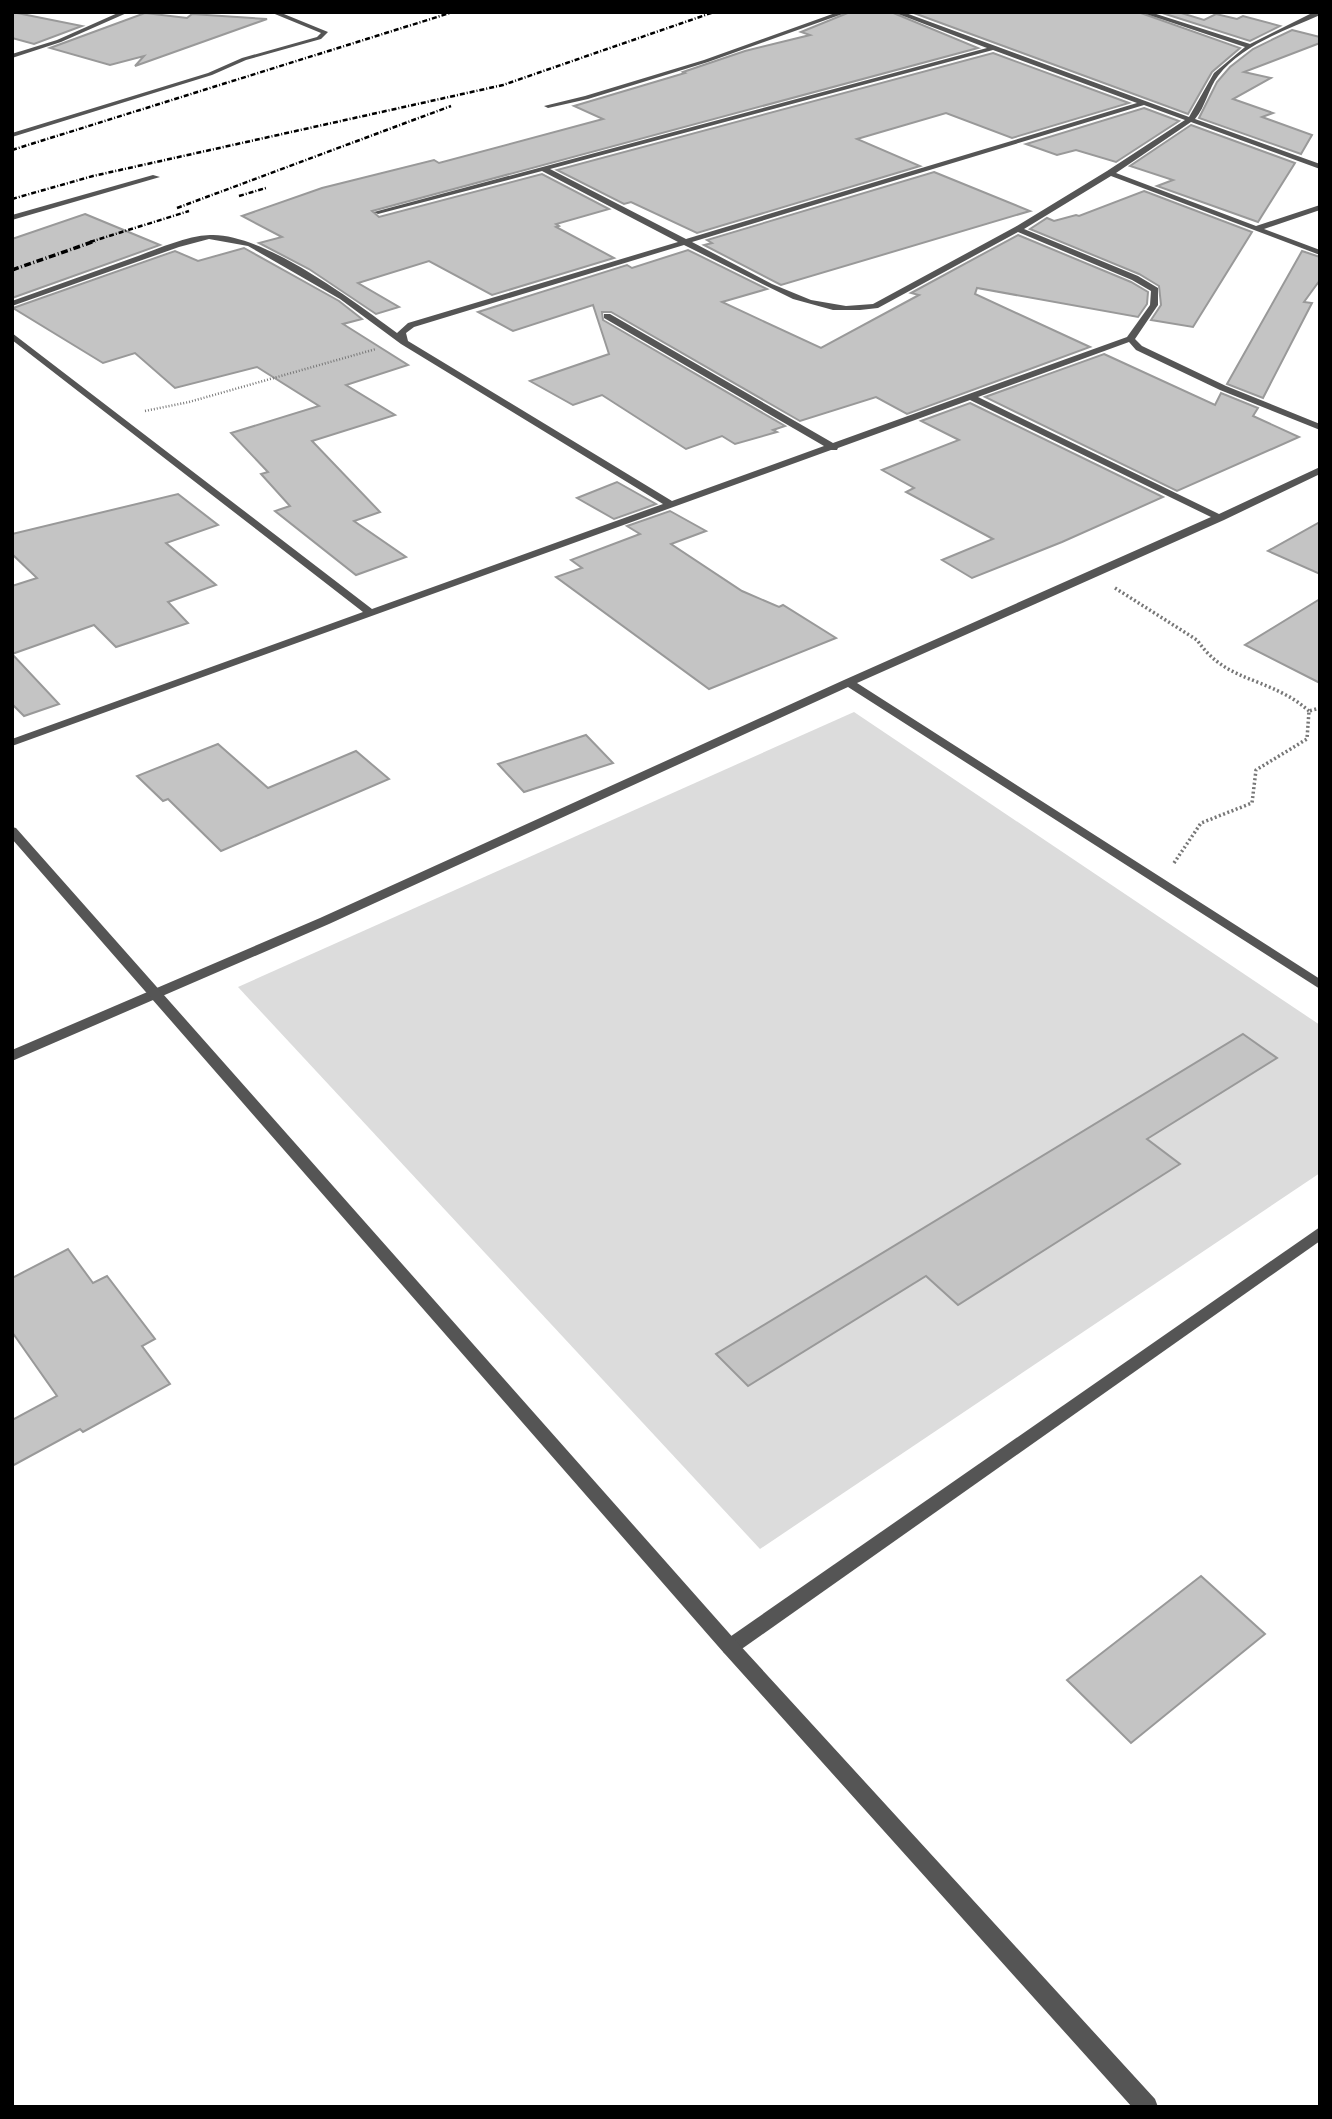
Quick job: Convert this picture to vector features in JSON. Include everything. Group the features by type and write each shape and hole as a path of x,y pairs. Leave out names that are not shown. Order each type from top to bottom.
{"street":[{"path":"12,56 59,41 126,12"},
{"path":"12,135 210,74 244,59 319,38 325,32 273,12"},
{"path":"548,106 586,98 706,61 845,12"},
{"path":"896,12 1320,167"},
{"path":"1143,12 1251,47"},
{"path":"543,168 768,286 824,307 849,310 875,306 1018,229 1191,120 1199,111 1220,70 1251,47 1320,12"},
{"path":"12,47 53,33"},
{"path":"378,212 993,48"},
{"path":"404,342 401,332 411,325 1147,102"},
{"path":"1110,173 1320,253"},
{"path":"12,218 156,177"},
{"path":"1255,229 1320,207"},
{"path":"12,743 1130,339 1154,305 1154,290 1135,278 1018,229"},
{"path":"12,304 176,245 209,237 251,244 343,298 404,342 671,505"},
{"path":"607,316 834,448"},
{"path":"12,336 372,614"},
{"path":"1130,339 1155,358 1320,427"},
{"path":"971,397 1220,518"},
{"path":"12,1056 159,996 848,682 1220,518 1320,470"},
{"path":"848,682 1320,985"},
{"path":"12,831 730,1647 1147,2107"},
{"path":"730,1647 1320,1233"}],"path":[{"path":"117,415 189,402 341,357 404,342"},
{"path":"1091,573 1197,640 1203,650 1225,671 1287,695 1309,711"},
{"path":"1309,711 1320,708"},
{"path":"1160,884 1201,823 1252,803 1256,771 1307,739 1309,711"}],"shaded area":[{"path":"854,712 1320,1025 1320,1173 760,1549 238,987"}],"building":[{"path":"12,12 82,26 34,44 12,38"},
{"path":"850,12 891,12 978,48 372,211 379,217 542,174 609,209 556,224 559,226 556,227 614,258 492,295 429,261 358,283 399,307 376,314 309,269 259,243 282,237 242,216 322,188 434,160 439,163 603,119 574,106 685,73 683,72 745,51 810,35 801,32"},
{"path":"911,12 1138,12 1240,48 1212,72 1188,114"},
{"path":"1159,12 1178,12 1204,20 1216,14 1237,19 1243,16 1280,26 1250,41"},
{"path":"145,13 187,18 192,14 267,19 135,66 144,56 110,65 50,48"},
{"path":"1292,30 1320,37 1320,43 1244,72 1271,78 1233,99 1273,113 1262,117 1312,135 1301,154 1199,118 1217,82 1230,67 1253,49"},
{"path":"993,53 1129,103 1012,138 946,113 857,139 920,166 697,233 631,202 624,204 557,170"},
{"path":"1144,108 1179,121 1116,162 1076,150 1057,155 1026,144"},
{"path":"1191,125 1295,163 1258,222 1157,186 1173,180 1130,166"},
{"path":"934,172 1030,211 781,285 704,245 712,243 707,240"},
{"path":"1144,191 1252,232 1193,327 1151,320 1161,305 1159,286 1139,274 1030,229 1047,218 1054,221 1079,216"},
{"path":"85,214 160,245 12,298 12,239"},
{"path":"1018,235 1131,282 1148,292 1147,304 1138,317 977,288 975,294 1090,347 907,414 876,397 800,421 611,312 602,312 603,320 785,426 773,430 777,432 735,444 722,436 686,449 602,395 573,405 530,381 609,354 593,305 513,331 478,312 627,265 632,268 688,250 767,289 722,302 821,348 919,295 911,293"},
{"path":"244,248 339,301 362,319 343,324 408,365 346,385 395,415 312,441 380,512 354,521 406,557 356,575 275,511 290,506 261,474 268,472 231,433 319,406 257,367 175,388 135,353 103,363 13,308 175,251 198,261"},
{"path":"1302,251 1320,257 1320,280 1304,302 1312,303 1263,398 1227,384"},
{"path":"1104,354 1215,405 1221,393 1258,408 1253,416 1299,437 1177,491 985,397"},
{"path":"970,403 1163,497 972,578 942,560 993,539 906,492 914,488 882,470 959,440 921,421"},
{"path":"617,482 656,504 614,519 577,498"},
{"path":"178,494 218,525 166,543 216,585 168,602 188,623 116,647 94,625 12,654 12,586 37,578 12,554 12,534"},
{"path":"670,511 706,531 671,544 742,591 779,607 783,605 836,638 709,689 556,577 582,568 571,560 640,534 627,526"},
{"path":"1320,522 1320,574 1268,551"},
{"path":"1320,599 1320,683 1245,645"},
{"path":"12,654 59,704 24,716 12,704"},
{"path":"586,735 613,763 524,792 498,764"},
{"path":"218,744 268,788 356,751 389,779 221,851 168,799 163,801 137,776"},
{"path":"1243,1034 1277,1058 1147,1139 1180,1164 958,1305 926,1276 748,1386 716,1354"},
{"path":"68,1249 93,1283 107,1276 155,1339 142,1346 170,1384 83,1432 80,1429 12,1466 12,1420 57,1396 12,1332 12,1278"},
{"path":"1201,1576 1265,1634 1131,1743 1067,1680"}],"railway":[{"path":"12,150 453,12"},
{"path":"12,199 93,176 503,85 714,12"},
{"path":"177,208 451,106"},
{"path":"239,196 266,188"},
{"path":"90,242 189,211"},
{"path":"12,270 95,241"}]}
